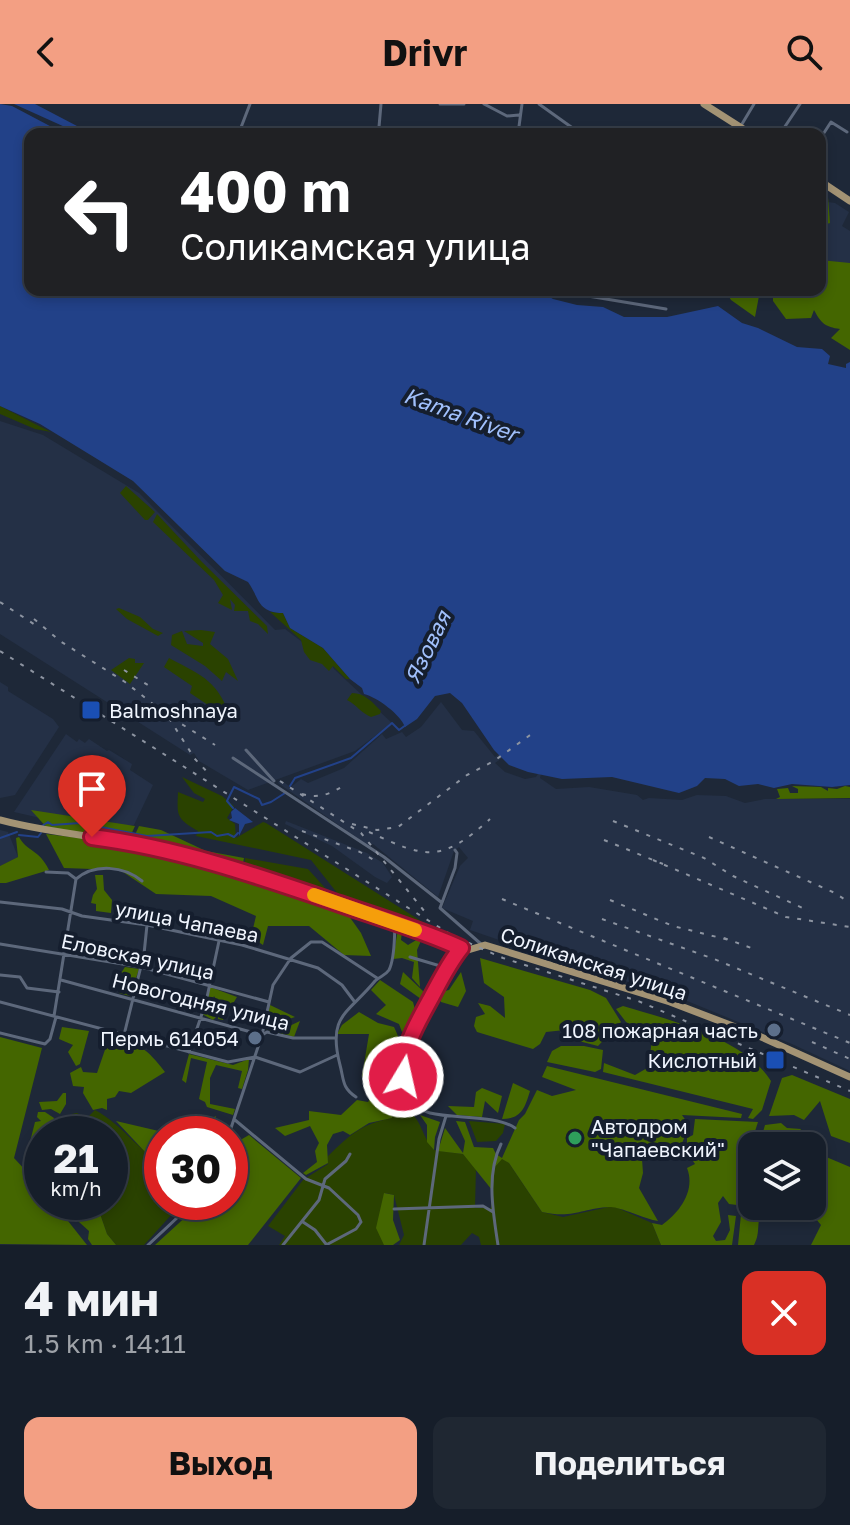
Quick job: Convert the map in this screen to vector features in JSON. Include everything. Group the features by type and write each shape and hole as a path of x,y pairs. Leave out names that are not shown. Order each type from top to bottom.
{"main road":[{"path":"709,105 743,128"},
{"path":"826,185 850,201"},
{"path":"0,820 33,829 129,842 193,856 396,923 461,948"},
{"name":"Соликамская улица","path":"461,948 471,950 481,944 670,1002 770,1041 850,1077"}],"street":[{"path":"241,128 250,104"},
{"path":"379,128 381,104"},
{"path":"440,104 464,104"},
{"path":"484,104 507,116 519,115"},
{"path":"518,128 522,104"},
{"path":"539,104 573,128"},
{"path":"740,126 754,104"},
{"path":"784,128 800,104"},
{"path":"826,130 831,122 847,132"},
{"path":"588,296 666,309"},
{"path":"246,750 276,784"},
{"path":"233,758 384,857 441,902"},
{"path":"458,851 440,908 481,944"},
{"path":"0,1033 45,1044 50,1039 76,879 82,874 104,868 132,873 142,881"},
{"path":"46,872 68,873 76,879"},
{"name":"улица Чапаева","path":"0,902 147,925 291,958 326,973 342,985 354,1001"},
{"path":"356,1097 343,1085 335,1038 340,1018 391,966 396,923"},
{"path":"124,1035 141,967 147,925"},
{"path":"189,1052 219,941"},
{"path":"236,1116 262,1035 273,985 291,958 311,942 322,942 377,978"},
{"name":"Еловская улица","path":"0,944 141,967 269,1002"},
{"path":"461,948 409,1037 404,1091 416,1108 446,1116 506,1122 515,1128"},
{"path":"410,957 447,968"},
{"path":"576,975 582,957"},
{"path":"0,975 20,977 27,988 59,992"},
{"name":"Новогодняя улица","path":"61,980 262,1035 267,1032 293,1038 335,1038"},
{"path":"0,1002 228,1062 255,1057 294,1072 337,1055"},
{"path":"424,1245 439,1139 446,1116"},
{"path":"248,1131 306,1179 329,1188 358,1215 361,1222 356,1229 327,1245 315,1230 303,1222"},
{"path":"498,1245 493,1212 493,1165 501,1144"},
{"path":"283,1245 319,1200 325,1179 350,1154"},
{"path":"394,1209 483,1206 493,1212"},
{"path":"148,1245 175,1220"}],"shaded area":[{"path":"826,202 835,203 849,212 842,226 850,231 850,268 826,265"},
{"path":"0,421 43,435 139,493 275,630 285,629 331,664 392,723 355,751 248,790 199,761 194,753 190,755 0,634"},
{"path":"0,682 8,687 8,691 53,719 59,727 15,795 0,798"},
{"path":"441,702 462,730 474,731 495,757 533,731 535,734 495,763 505,772 525,779 536,777 539,772 540,778 556,789 589,787 637,795 643,800 682,800 697,795 726,796 745,803 765,799 850,799 850,1071 675,996 586,967 588,960 577,955 574,962 568,960 566,963 470,930 473,921 442,908 460,866 468,858 459,847 454,851 438,897 373,844 369,846 278,783 280,780 291,787 301,779 308,783 344,768 382,734 386,739 402,732 406,737 421,727"},
{"path":"66,734 77,742 79,739 85,743 89,739 109,750 132,764 130,770 153,785 134,825 75,826 14,812"},
{"path":"286,821 367,853 383,863 392,877 387,883 375,877 332,846 285,824"},
{"path":"0,830 8,832 18,857 0,866"}],"green space":[{"path":"826,196 828,197 830,223 826,224"},
{"path":"826,261 850,263 850,350 831,338 840,329 824,324 814,310 811,318 786,319 773,301 773,296 826,296"},
{"path":"729,296 759,296 755,317"},
{"path":"0,406 51,432 35,429 0,414"},
{"path":"126,486 155,512 148,520 120,493"},
{"path":"157,514 267,626 268,634 250,621 248,611 234,611 235,605 230,599 232,610 218,603 223,595 214,580 153,522"},
{"path":"116,609 140,617 153,629 163,633 158,636 127,619"},
{"path":"270,612 283,613 290,628 323,648 350,679 346,679 333,666 329,671 322,664 310,660 301,640"},
{"path":"182,631 187,644 203,646 184,631 215,632 210,644 228,659 238,681 226,672 222,681 205,666 171,645 172,635"},
{"path":"129,658 135,659 135,663 144,663 130,684 111,670"},
{"path":"169,658 192,670 215,688 232,721 190,693 192,686 164,667"},
{"path":"352,693 368,699 381,711 380,714 371,717 364,713 347,700"},
{"path":"182,777 222,796 234,806 227,818 235,824 236,838 266,823 448,938 409,923 396,913 380,909 377,913 345,903 311,860 196,836 198,831 179,816 178,792 203,802 205,799 194,793"},
{"path":"792,786 821,787 828,791 828,788 850,787 850,798 776,799 780,797 777,789 788,788 790,793 798,793 798,789"},
{"path":"31,810 135,826 129,839 59,831 48,829"},
{"path":"139,826 161,830 206,851 244,858 243,863 235,866 133,839"},
{"path":"46,834 130,844 191,858 344,909 361,933 371,956 344,955 309,926 268,926 263,945 251,937 256,916 211,896 156,894 120,870 64,868"},
{"path":"19,837 49,870 0,883 0,866 18,857 16,838"},
{"path":"245,858 308,869 336,900 245,869"},
{"path":"95,875 103,875 104,890 112,900 111,913 96,911 96,904 91,903 97,889"},
{"path":"398,929 402,931 401,940 408,945 423,936 417,950 420,987 412,978 414,962 393,959"},
{"path":"480,958 590,990 606,998 621,1022 598,1046 567,1038 565,1030 546,1032 540,1044 533,1049 477,1032 474,1026 476,1017 485,1014 478,1003 490,1006 505,1018 504,997 484,983"},
{"path":"125,967 139,969 130,996 119,993 125,983 119,976"},
{"path":"403,972 425,993 421,999 400,984"},
{"path":"461,972 466,991 458,1007 441,1002 437,993 449,990"},
{"path":"380,980 413,1002 416,1013 409,1028 402,1032 399,1024 376,1014 386,1005 371,990"},
{"path":"210,987 237,997 223,1020 218,1019 218,1003 214,996 208,1013 216,1017 213,1020 202,1014"},
{"path":"270,1005 295,1017 277,1023 283,1029 300,1021 294,1037 265,1029"},
{"path":"623,1006 704,1033 743,1053 771,1081 762,1110 753,1119 748,1118 753,1109 603,1072 604,1063 635,1075 649,1067 652,1037 626,1022 616,1009"},
{"path":"359,1012 378,1023 394,1027 399,1040 402,1054 392,1080 397,1091 391,1107 392,1118 369,1123 350,1135 343,1131 333,1134 327,1145 328,1163 306,1175 303,1173 317,1162 315,1151 319,1143 310,1126 285,1136 275,1128 309,1120 309,1111 341,1115 357,1100 368,1102 374,1092 362,1076 369,1034 337,1034 342,1025"},
{"path":"62,1027 89,1031 80,1064 76,1066 68,1052 73,1045 59,1039"},
{"path":"0,1037 42,1048 14,1158 24,1169 24,1220 67,1220 87,1245 0,1244"},
{"path":"108,1041 141,1048 165,1072 131,1093 119,1091 115,1097 107,1099 107,1110 93,1110 83,1093 84,1087 73,1086 70,1073 81,1067 83,1072 97,1073"},
{"path":"411,1041 417,1056 413,1078 416,1091 413,1096 405,1075 413,1066 407,1062"},
{"path":"561,1046 603,1050 601,1069 595,1072 547,1062 552,1051"},
{"path":"189,1054 233,1065 249,1059 242,1089 238,1088 242,1071 216,1065 210,1078 210,1104 235,1109 233,1115 207,1107 199,1099 207,1062 191,1058 186,1083 182,1080"},
{"path":"547,1066 742,1114 741,1118 682,1115 689,1125 678,1154 641,1145 643,1173 639,1188 658,1221 614,1207 570,1214 542,1212 509,1163 502,1159 493,1169 492,1190 463,1154 438,1151 445,1128 463,1153 465,1141 456,1121 465,1122 474,1147 493,1148 502,1158 537,1090 552,1096 576,1090 542,1077"},
{"path":"792,1075 850,1099 850,1143 831,1136 820,1101 804,1120 794,1115 769,1116 782,1078"},
{"path":"513,1083 530,1091 518,1114 502,1119"},
{"path":"482,1088 502,1096 498,1113 485,1101 482,1117 457,1115 448,1106 474,1107 476,1092"},
{"path":"66,1093 66,1104 60,1114 51,1109 42,1110 39,1102 57,1101"},
{"path":"391,1107 414,1116 434,1150 463,1154 476,1167 475,1208 491,1208 493,1169 502,1158 509,1163 542,1212 563,1217 613,1206 652,1223 661,1245 481,1245 479,1237 472,1233 461,1245 399,1245 404,1235 394,1195 385,1193 384,1245 279,1245 285,1236 268,1226 303,1180 328,1164 328,1156 357,1131 392,1118"},
{"path":"95,1110 104,1116 89,1116"},
{"path":"38,1112 45,1112 51,1116 37,1116"},
{"path":"420,1115 440,1122 434,1150 427,1142 427,1125"},
{"path":"695,1119 758,1122 755,1132 738,1132 737,1205 729,1204 723,1196 718,1203 721,1222 713,1236 716,1241 725,1240 730,1230 728,1215 736,1216 732,1245 661,1245 652,1223 662,1225 668,1220 680,1208 688,1193 687,1168 695,1164 687,1152 687,1138 693,1135"},
{"path":"469,1121 505,1124 503,1133 496,1141 477,1142"},
{"path":"781,1123 787,1128 801,1129 799,1132 763,1132 765,1125"},
{"path":"128,1124 144,1128 144,1151 128,1134"},
{"path":"128,1136 144,1151 144,1220 167,1220 144,1245 116,1245 107,1234 102,1220 128,1220"},
{"path":"248,1136 301,1178 248,1245 155,1245 182,1220 248,1220"},
{"path":"826,1157 850,1167 850,1245 811,1245 821,1225 817,1220 826,1220"},
{"path":"384,1193 394,1195 393,1220 400,1240 393,1245 384,1245 376,1228"},
{"path":"77,1220 102,1220 107,1234 116,1245 92,1245 88,1239 89,1231"},
{"path":"740,1220 760,1220 754,1245 738,1245"}],"water":[{"name":"Kama River","path":"0,104 12,106 54,128 24,128 24,296 548,296 577,305 603,307 624,317 667,317 718,306 742,323 797,347 822,349 830,356 828,364 846,368 850,362 850,785 792,784 774,788 758,784 739,786 725,779 705,778 697,786 679,793 612,777 562,779 528,772 509,765 494,750 462,703 450,693 435,696 417,719 405,727 388,707 364,694 362,688 323,648 290,628 283,613 268,610 260,604 248,582 225,571 133,481 40,424 0,406"},
{"path":"14,104 35,104 77,126 89,128 67,128"},
{"path":"235,808 253,822 245,824 239,836 239,824 229,820"}],"waterway":[{"name":"Язовая","path":"290,786 295,778 351,758 392,723 399,730 406,725"},
{"name":"Язовая","path":"233,808 227,801 234,787 259,799 262,805 285,793"},
{"name":"Язовая","path":"42,826 48,822 52,825 80,823 147,836 211,832 217,836 228,834 234,837 238,833"},
{"name":"Язовая","path":"0,838 17,832"},
{"name":"Язовая","path":"19,835 38,837 41,833"}],"railway":[{"path":"0,602 40,628"},
{"path":"34,619 60,641 125,682 167,715 195,759 211,776"},
{"path":"0,651 453,936 503,958 638,1001 850,1091"},
{"path":"124,670 151,687"},
{"path":"172,718 215,745"},
{"path":"352,824 377,830 398,827 467,775 494,761 533,733"},
{"path":"280,781 361,833 425,912"},
{"path":"302,794 325,795 346,784"},
{"path":"369,832 405,847 432,852 458,844 490,819"},
{"path":"613,821 704,858 733,876 809,911"},
{"path":"302,831 360,852 379,863"},
{"path":"709,837 835,893 850,903"},
{"path":"604,840 663,864"},
{"path":"653,860 786,917 850,927"},
{"path":"502,899 850,1043"},
{"path":"610,900 673,926 733,941"},
{"path":"602,919 714,959 850,1015"},
{"path":"724,938 754,949"},
{"path":"812,1042 850,1059"}],"slow traffic":[{"path":"314,895 415,930"}],"place":[{"name":"Balmoshnaya","path":"91,710"},
{"name":"108 пожарная часть","path":"774,1030"},
{"name":"Пермь 614054","path":"255,1038"},
{"name":"Кислотный","path":"775,1060"},
{"name":"Автодром \"Чапаевский\"","path":"575,1138"}],"route":[{"path":"92,837 160,847 193,856 284,884 461,948 414,1025 405,1051 403,1077"}]}
